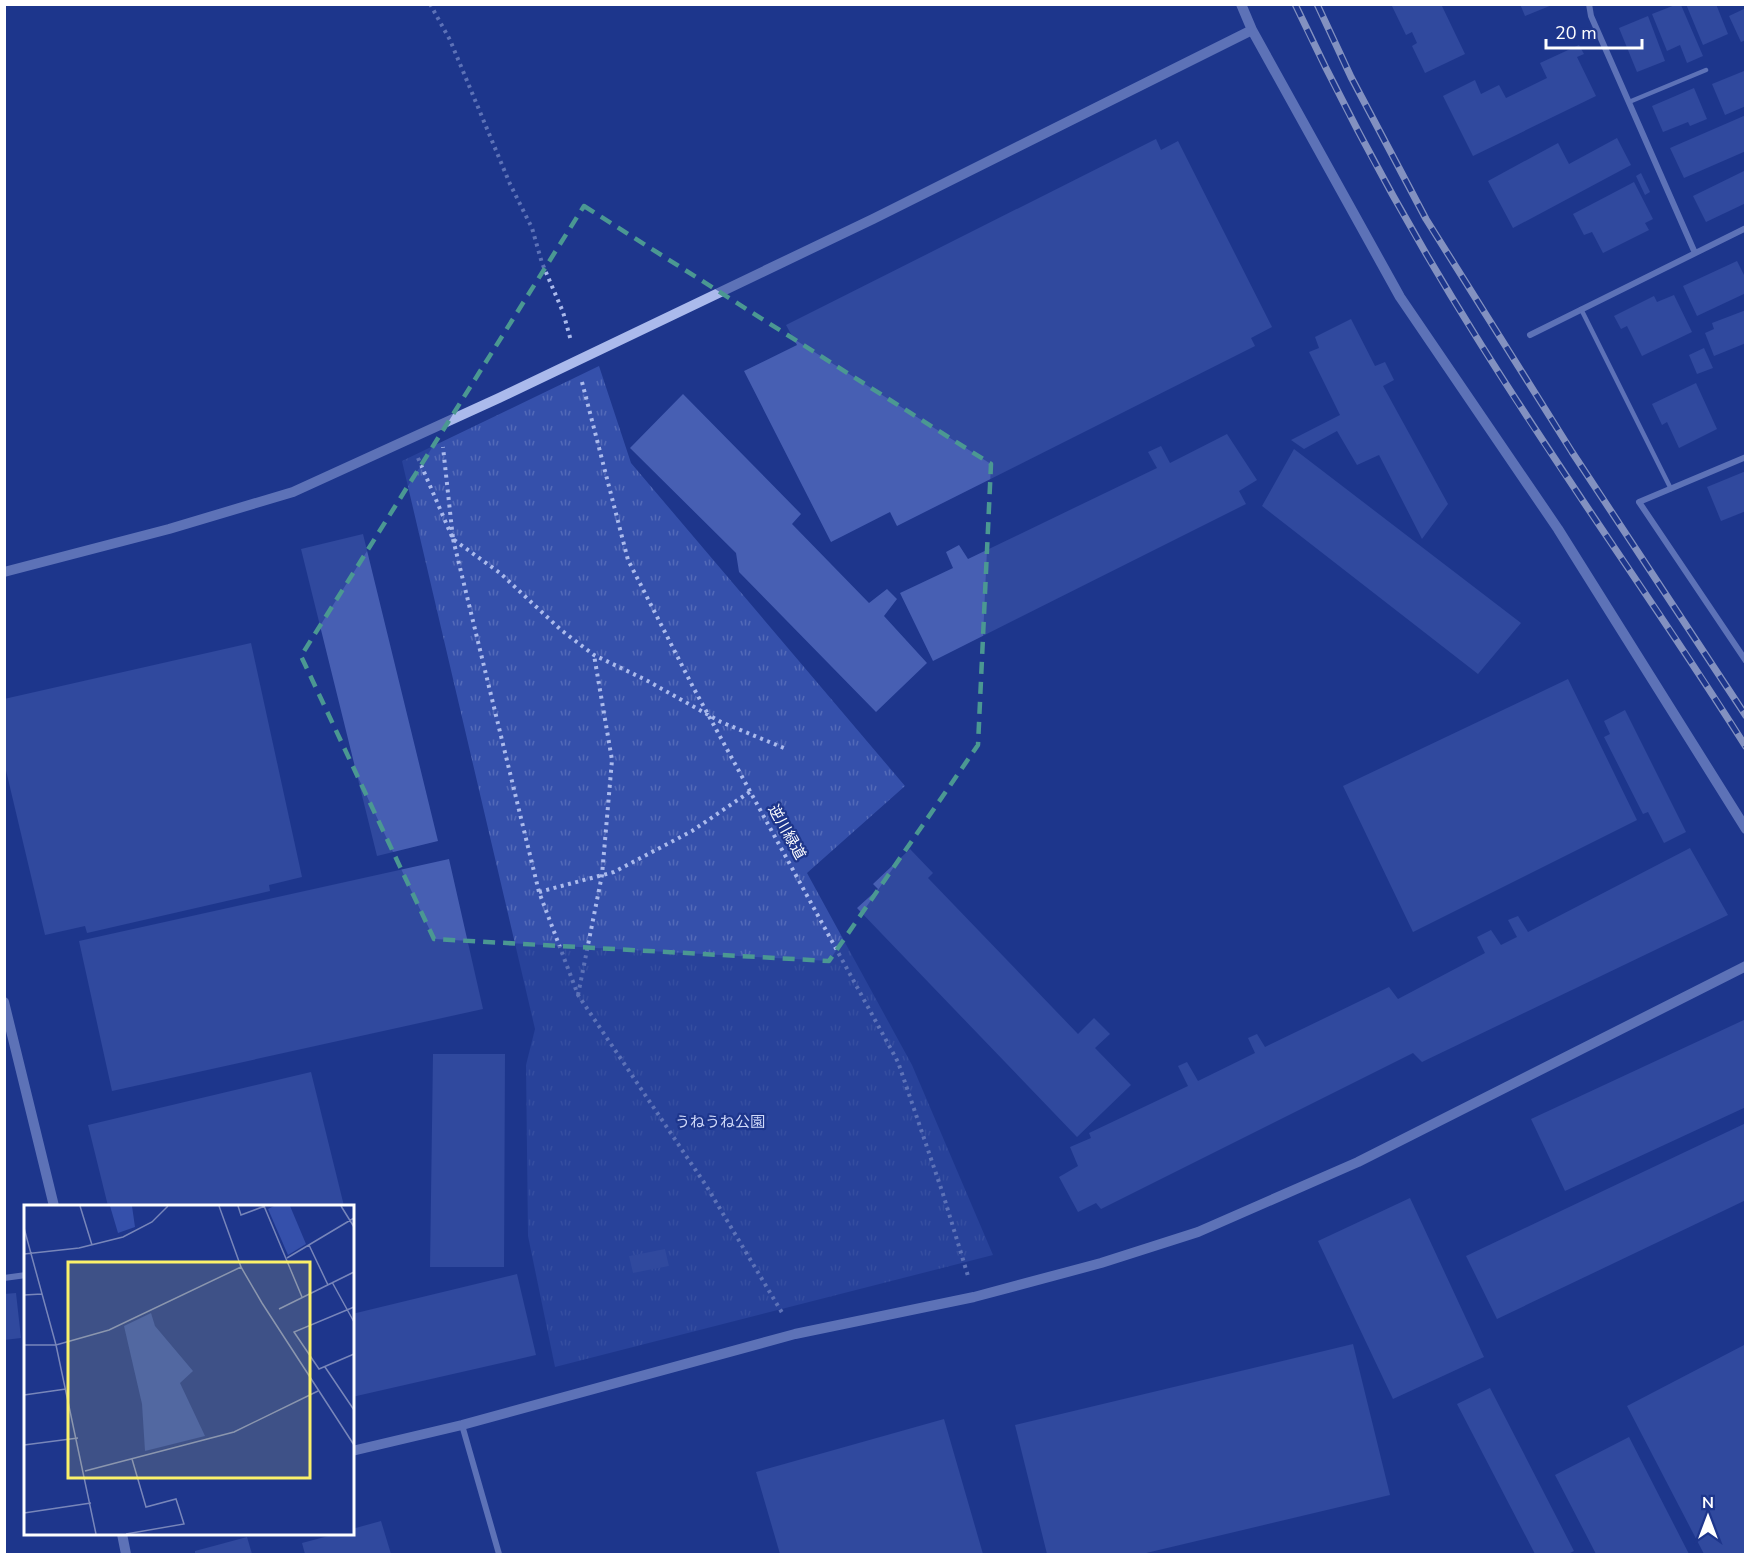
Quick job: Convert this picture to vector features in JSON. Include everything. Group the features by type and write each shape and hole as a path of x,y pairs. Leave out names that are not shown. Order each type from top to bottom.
{"street":[{"path":"1241,4 1252,30 1400,297 1558,529 1746,829"},
{"path":"1589,4 1591,16 1695,253"},
{"path":"4,572 170,529 293,492 410,440 873,219 1252,30"},
{"path":"1530,335 1746,228"},
{"path":"1746,457 1639,502 1746,661"},
{"path":"354,1451 462,1425 795,1334 974,1297 1101,1263 1198,1232 1358,1162 1746,966"},
{"path":"4,1002 54,1205"},
{"path":"4,1278 24,1275"},
{"path":"462,1425 499,1554"},
{"path":"122,1535 126,1554"}],"lane":[{"path":"1629,102 1707,70"},
{"path":"1581,309 1671,489"}],"path":[{"path":"430,4 450,40 510,184 532,228 542,263 563,312 572,344"},
{"name":"逆川緑道","path":"581,379 628,560 709,716 898,1062 943,1194 974,1297"},
{"path":"441,425 453,540 539,892 578,995 707,1187 795,1334"},
{"path":"410,440 453,540 500,573 561,630 594,655 646,680 709,716 784,748"},
{"path":"578,995 602,875 612,760 594,655"},
{"path":"539,892 615,872 692,831 751,790"}],"highlighted area":[{"path":"584,206 991,464 978,745 829,961 434,939 301,656"}],"green space":[{"name":"うねうね公園","path":"599,366 631,463 905,786 807,873 912,1065 993,1255 555,1367 528,1236 526,1065 535,1029 402,461"}],"building":[{"path":"1391,4 1441,4 1465,54 1425,73 1412,46 1417,43 1412,32 1406,35"},
{"path":"1520,4 1552,4 1552,5 1525,16"},
{"path":"1686,4 1716,4 1728,34 1703,45"},
{"path":"1681,5 1703,56 1687,63 1680,45 1667,51 1652,14"},
{"path":"1746,8 1746,40 1741,42 1729,16"},
{"path":"1648,16 1665,61 1637,72 1619,28"},
{"path":"1579,45 1584,54 1577,57 1596,96 1473,156 1443,96 1475,80 1481,94 1499,85 1506,98 1547,78 1540,63"},
{"path":"1744,71 1746,106 1725,115 1712,84"},
{"path":"1694,88 1707,119 1690,126 1688,122 1663,132 1652,106"},
{"path":"1746,115 1746,151 1684,178 1670,148"},
{"path":"1617,138 1631,165 1513,228 1488,181 1558,143 1569,164"},
{"path":"1156,139 1161,150 1178,141 1272,327 1251,338 1255,346 897,526 890,512 831,542 744,371 797,345 786,325"},
{"path":"1746,170 1746,203 1706,222 1693,196"},
{"path":"1641,173 1650,192 1645,195 1636,176"},
{"path":"1634,182 1653,219 1645,223 1649,230 1603,253 1592,232 1584,235 1573,214"},
{"path":"1737,261 1746,279 1746,293 1697,316 1683,286"},
{"path":"1674,295 1692,332 1642,356 1627,326 1621,329 1614,316 1654,296 1657,302"},
{"path":"1746,310 1746,343 1714,356 1705,333 1714,329 1712,323"},
{"path":"1351,319 1375,366 1385,362 1394,380 1383,386 1448,504 1422,539 1379,455 1357,465 1337,431 1304,449 1291,440 1340,415 1309,352 1319,348 1315,337"},
{"path":"1704,348 1713,368 1697,374 1689,355"},
{"path":"1696,383 1717,429 1679,448 1667,422 1662,425 1652,404"},
{"path":"683,394 801,514 792,524 869,603 887,589 897,599 884,616 927,663 876,712 739,572 736,553 630,448"},
{"path":"1227,434 1257,480 1239,491 1246,504 933,661 900,593 953,568 946,552 959,545 968,559 1157,468 1148,452 1161,446 1170,463"},
{"path":"1294,449 1521,623 1478,674 1262,506"},
{"path":"1746,471 1746,511 1721,521 1707,487"},
{"path":"363,534 438,841 377,856 301,549"},
{"path":"251,643 302,877 269,885 270,891 87,933 85,926 45,935 4,762 4,699"},
{"path":"1568,679 1637,820 1413,932 1343,786"},
{"path":"1625,710 1686,832 1664,843 1648,812 1643,814 1604,737 1610,734 1604,721"},
{"path":"1690,848 1728,915 1422,1062 1413,1053 1101,1209 1096,1203 1078,1212 1059,1177 1078,1166 1070,1147 1091,1138 1089,1133 1188,1086 1178,1066 1187,1062 1198,1081 1255,1053 1248,1038 1257,1034 1265,1047 1389,987 1398,999 1485,953 1477,937 1491,930 1501,945 1517,937 1508,920 1518,916 1528,932"},
{"path":"910,849 933,873 928,878 1078,1034 1094,1018 1110,1034 1095,1048 1131,1085 1077,1137 857,908 878,889 873,884"},
{"path":"449,859 483,1009 112,1091 79,941"},
{"path":"1746,1019 1746,1107 1565,1191 1531,1119"},
{"path":"433,1054 505,1054 504,1267 430,1267"},
{"path":"311,1072 344,1205 108,1205 88,1125"},
{"path":"1746,1123 1746,1200 1497,1319 1466,1256"},
{"path":"1410,1198 1484,1357 1393,1399 1318,1241"},
{"path":"665,1249 669,1266 633,1273 629,1256"},
{"path":"517,1274 536,1355 354,1397 354,1314"},
{"path":"16,1293 21,1338 4,1340 4,1294"},
{"path":"1353,1344 1390,1495 1142,1554 1047,1554 1015,1425"},
{"path":"1746,1344 1746,1554 1704,1554 1627,1406"},
{"path":"1490,1388 1574,1551 1568,1554 1535,1554 1457,1404"},
{"path":"944,1419 983,1554 780,1554 756,1472"},
{"path":"1629,1437 1689,1554 1596,1554 1555,1475"},
{"path":"381,1521 391,1554 305,1554 302,1543 332,1535 354,1535 354,1528"},
{"path":"247,1537 252,1554 195,1554 195,1551"}],"railway":[{"path":"1295,4 1381,174 1452,298 1543,441 1746,747"},
{"path":"1317,4 1351,77 1426,219 1572,452 1746,716"}]}
